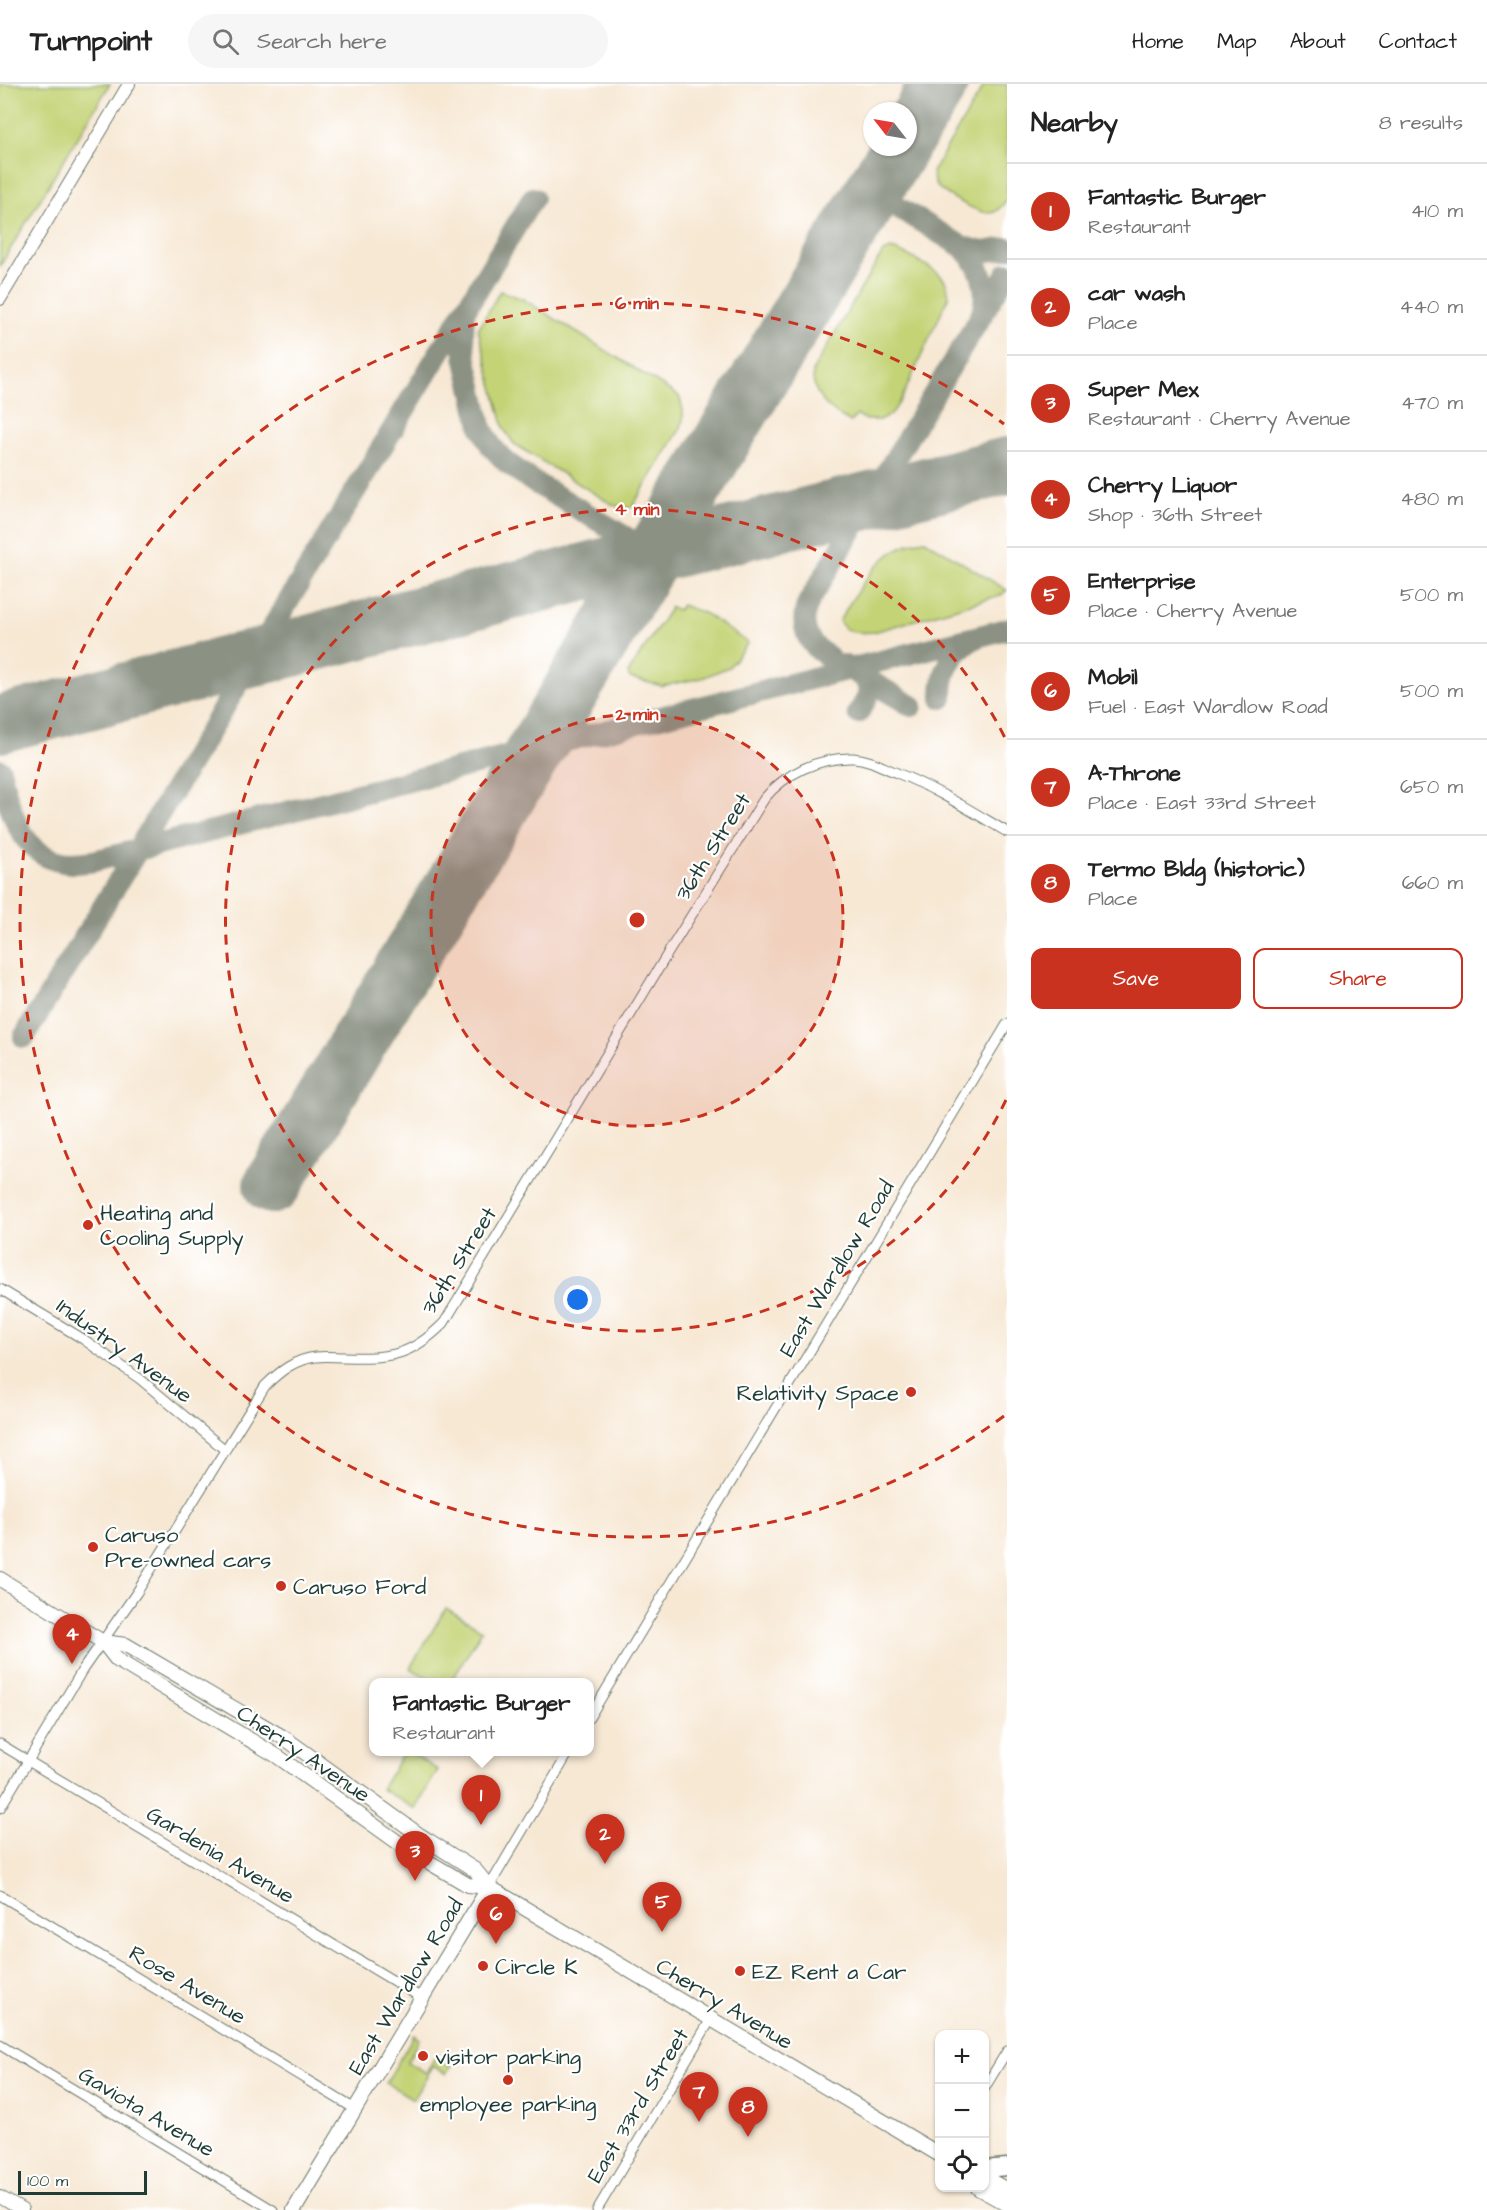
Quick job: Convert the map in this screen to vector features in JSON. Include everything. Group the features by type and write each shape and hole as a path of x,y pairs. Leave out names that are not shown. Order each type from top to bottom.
{"highway":[{"path":"989,2169 1007,2167"}],"main road":[{"name":"Cherry Avenue","path":"0,1579 103,1642 126,1645 286,1739 418,1834 475,1870 489,1887 935,2153"},
{"name":"East Wardlow Road","path":"294,2210 489,1887"},
{"path":"989,2180 1007,2190"},
{"path":"987,2192 1007,2204"}],"street":[{"path":"0,299 129,84"},
{"name":"36th Street","path":"0,1808 82,1669 103,1642 153,1567 265,1386 288,1367 316,1357 377,1358 410,1350 429,1339 444,1323 764,799 774,787 788,776 813,766 852,758 878,763 911,777 1007,832"},
{"name":"East Wardlow Road","path":"594,1710 1007,1024"},
{"name":"Industry Avenue","path":"0,1289 83,1339 140,1379 224,1449"},
{"name":"Gardenia Avenue","path":"0,1744 422,1998"},
{"name":"East Wardlow Road","path":"489,1887 567,1756"},
{"name":"Rose Avenue","path":"0,1895 355,2109"},
{"name":"East 33rd Street","path":"597,2210 711,2019"},
{"name":"Gaviota Avenue","path":"0,2046 273,2210"},
{"path":"987,2084 1007,2051"},
{"path":"0,2197 22,2210"}],"green space":[{"path":"0,84 110,84 0,266"},
{"path":"985,84 1007,84 1007,199 993,213 970,207 945,193 935,183 932,172"},
{"path":"891,249 936,272 945,281 949,296 902,398 891,415 879,420 867,420 857,415 851,422 823,402 815,388 813,370 883,252"},
{"path":"500,291 523,299 679,396 683,412 681,428 632,507 623,508 613,505 514,444 504,429 478,329"},
{"path":"925,540 1007,590 1001,595 874,632 854,632 842,626 839,621 873,570 896,550"},
{"path":"682,605 706,614 748,643 729,667 702,678 662,686 630,678 628,673 671,607 678,610"},
{"path":"446,1608 482,1630 453,1678 428,1678 410,1668"},
{"path":"402,1756 415,1756 438,1770 415,1809 381,1789"},
{"path":"414,2035 419,2039 407,2062 426,2073 435,2057 451,2066 446,2074 433,2066 413,2099 386,2083"}],"taxiway":[{"path":"873,192 961,246 983,252 1007,248"},
{"path":"24,1037 533,198"},
{"path":"961,246 973,260 982,276 985,294 982,312"},
{"path":"828,656 815,646 807,634 804,619 808,603 1007,273"},
{"path":"464,313 465,356 481,426 491,446 506,462 532,481 654,554"},
{"path":"0,770 13,816 29,843 40,853 54,860 71,863 94,861 1007,629"},
{"path":"942,698 943,680 949,664 959,650 974,639"},
{"path":"843,665 912,706"},
{"path":"858,713 869,690 862,676"}],"runway":[{"path":"917,120 939,84"},
{"path":"272,1185 895,156"},
{"path":"0,724 654,554 1007,466"}],"place":[{"name":"Heating and Cooling Supply","path":"88,1225"},
{"name":"Relativity Space","path":"911,1392"},
{"name":"Caruso Pre-owned cars","path":"93,1547"},
{"name":"Caruso Ford","path":"281,1586"},
{"name":"Cherry Liquor","path":"72,1664"},
{"name":"Fantastic Burger","path":"481,1825"},
{"name":"car wash","path":"605,1864"},
{"name":"Super Mex","path":"415,1881"},
{"name":"Enterprise","path":"662,1932"},
{"name":"Mobil","path":"496,1944"},
{"name":"Circle K","path":"483,1966"},
{"name":"EZ Rent a Car","path":"740,1971"},
{"name":"visitor parking","path":"423,2056"},
{"name":"employee parking","path":"508,2080"},
{"name":"A-Throne","path":"699,2122"},
{"name":"Termo Bldg (historic)","path":"748,2137"}]}
